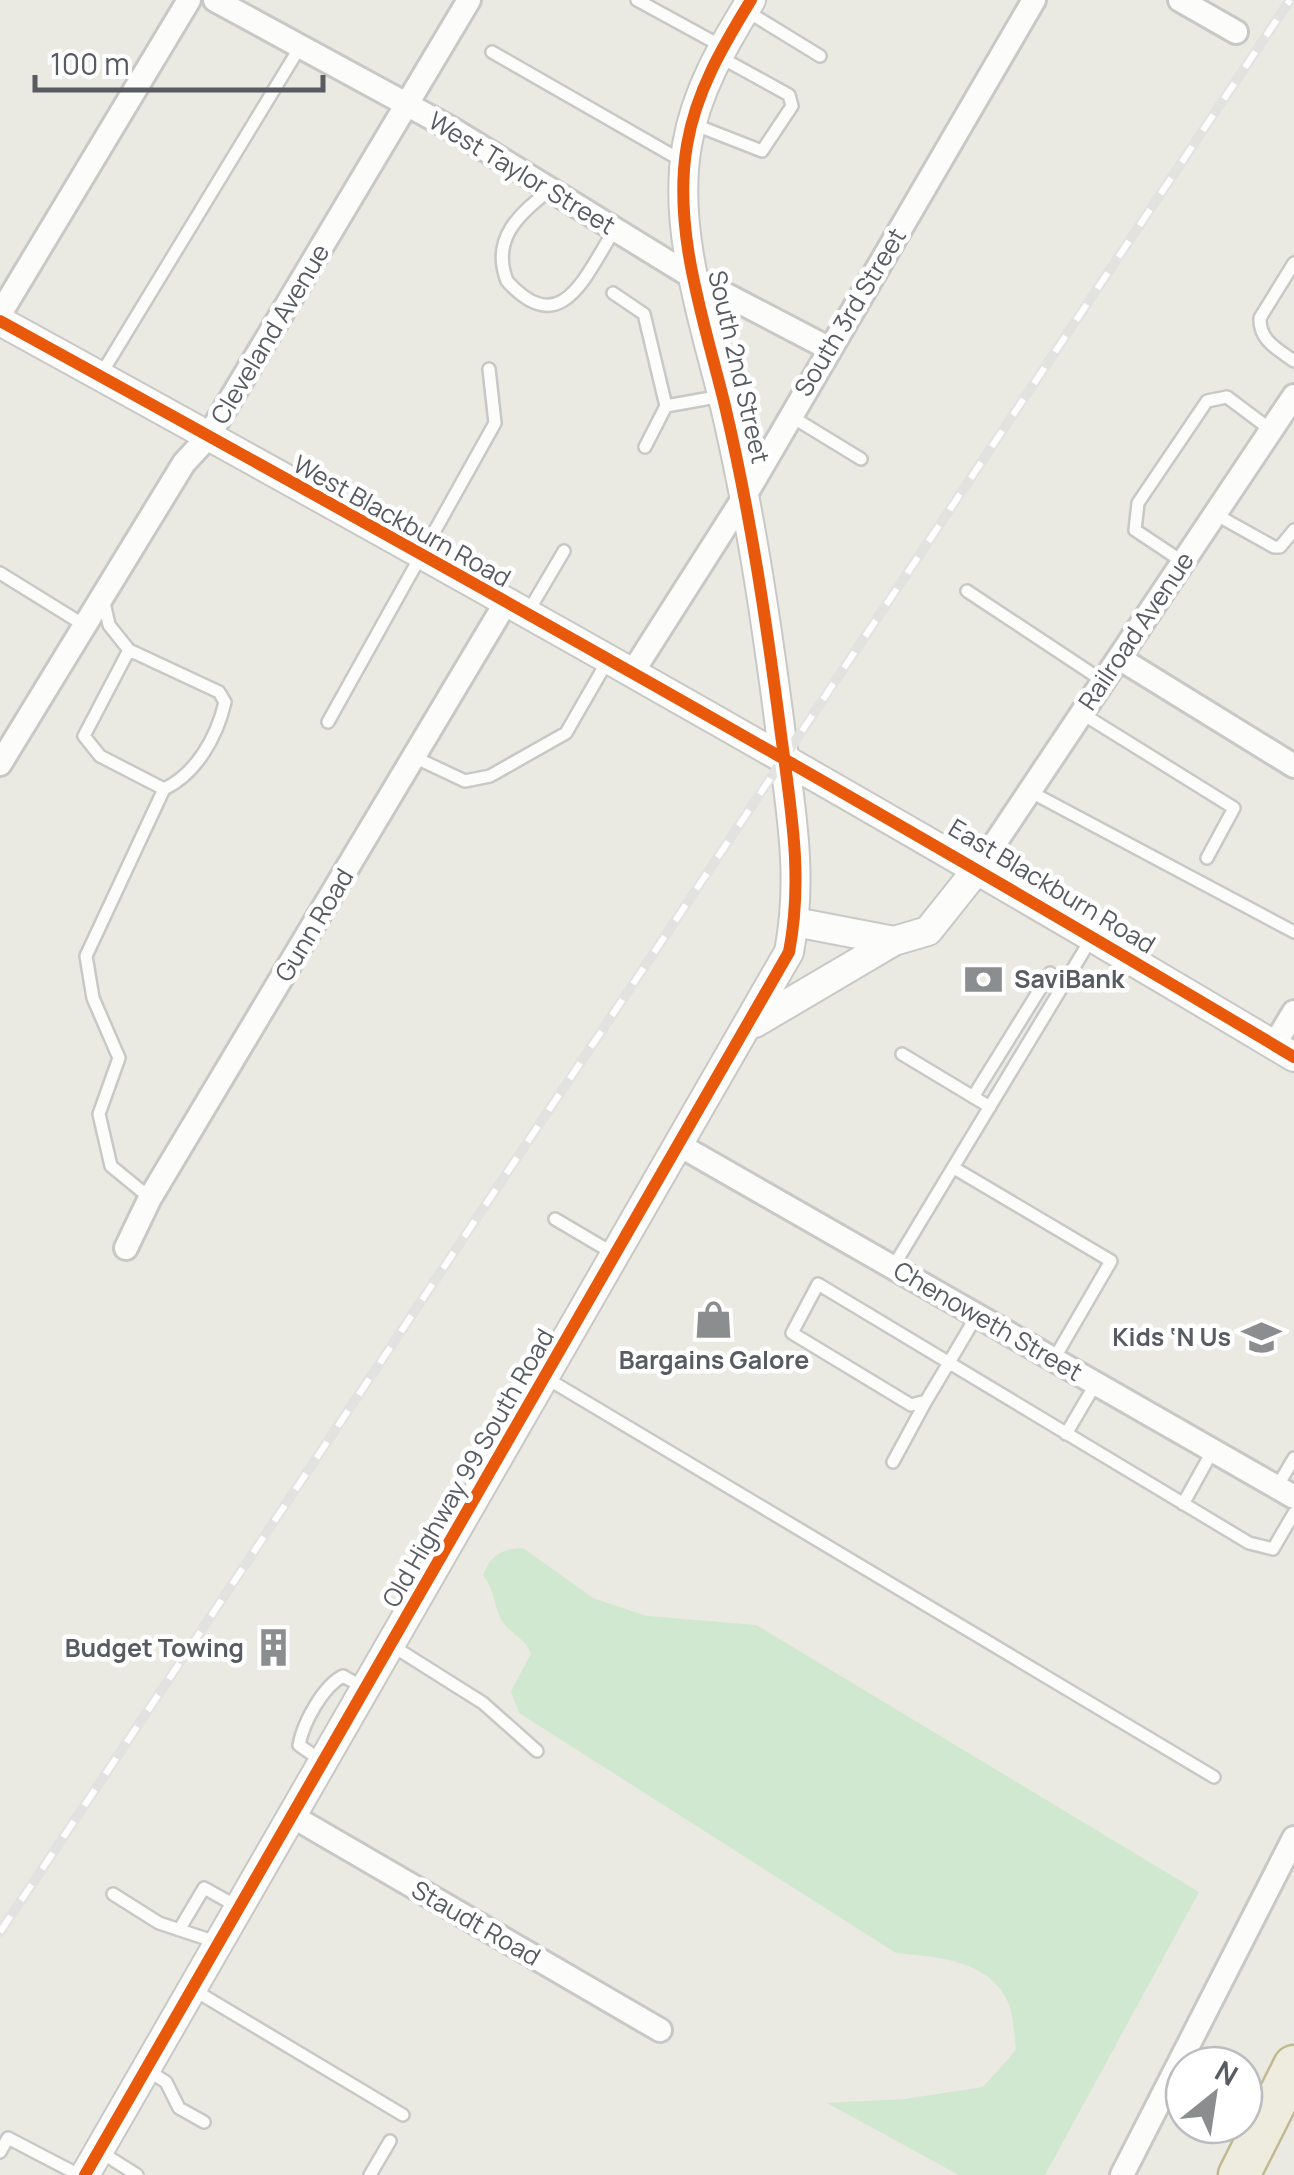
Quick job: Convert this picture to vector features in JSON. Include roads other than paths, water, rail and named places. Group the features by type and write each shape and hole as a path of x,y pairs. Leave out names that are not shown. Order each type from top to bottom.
{"highway":[{"path":"1236,2175 1294,2066"}],"street":[{"path":"0,318 189,0"},
{"name":"West Taylor Street","path":"215,0 552,188 694,278 828,348"},
{"name":"Cleveland Avenue","path":"0,764 184,463 208,437 469,0"},
{"name":"South 3rd Street","path":"620,666 746,494 1034,0"},
{"path":"1180,0 1236,32"},
{"name":"South 2nd Street","path":"748,5 720,52 693,124 683,209 694,278 746,494 784,757"},
{"name":"West Blackburn Road","path":"0,318 422,558 784,757"},
{"name":"Railroad Avenue","path":"979,867 1271,430 1291,406"},
{"name":"Gunn Road","path":"126,1248 150,1198 414,757 516,610"},
{"path":"1119,658 1294,766"},
{"name":"East Blackburn Road","path":"784,757 979,867 1284,1050"},
{"name":"Old Highway 99 South Road","path":"88,2167 750,1027 789,952 795,922 798,844 784,757"},
{"path":"750,1027 806,989 894,941 928,931 979,867"},
{"path":"795,922 894,941"},
{"path":"1284,1050 1294,1012"},
{"name":"Chenoweth Street","path":"681,1146 1286,1492"},
{"name":"Staudt Road","path":"292,1816 660,2030"},
{"path":"1122,2175 1294,1838"}],"lane":[{"path":"637,0 789,95 792,106 768,148 762,151 693,124"},
{"path":"748,5 820,56"},
{"path":"100,376 300,47"},
{"path":"492,52 686,163"},
{"path":"552,188 513,222 503,245 506,281 529,300 550,308 565,302 615,229"},
{"path":"1294,263 1260,318 1260,328 1264,339 1294,361"},
{"path":"612,292 644,314 666,406 646,448"},
{"path":"328,722 496,423 489,369"},
{"path":"666,406 722,396"},
{"path":"1183,562 1136,530 1138,503 1207,401 1227,397 1271,430"},
{"path":"789,415 861,458"},
{"path":"1215,514 1274,547 1280,547 1294,530"},
{"path":"516,610 564,551"},
{"path":"0,573 84,624"},
{"path":"968,591 1103,681"},
{"path":"102,594 109,625 129,650 219,692 225,702 221,720 192,772 164,790 86,956 93,998 119,1058 99,1114 112,1166 150,1198"},
{"path":"129,650 84,736 100,756 164,790"},
{"path":"414,757 464,781 490,776 566,733 620,666"},
{"path":"1081,713 1234,808 1206,858"},
{"path":"1029,791 1294,932"},
{"path":"893,1268 1093,936"},
{"path":"974,1097 1050,973"},
{"path":"902,1054 990,1107"},
{"path":"954,1168 1111,1262 1054,1360"},
{"path":"555,1219 617,1256"},
{"path":"926,1401 911,1405 792,1333 818,1284 1263,1550 1273,1549 1294,1513"},
{"path":"893,1462 977,1315"},
{"path":"546,1378 1214,1777"},
{"path":"1066,1434 1096,1383"},
{"path":"1183,1504 1213,1450"},
{"path":"1286,1492 1294,1458"},
{"path":"391,1645 483,1703 537,1751"},
{"path":"179,1930 204,1888 240,1908"},
{"path":"113,1894 158,1924 220,1944"},
{"path":"194,1990 403,2115"},
{"path":"147,2070 166,2082 180,2108 204,2122"},
{"path":"0,2152 8,2138 88,2167 137,2175"},
{"path":"370,2175 390,2141"}],"railway":[{"path":"0,1932 1290,0"}],"place":[{"name":"SaviBank","path":"984,979"},
{"name":"Bargains Galore","path":"714,1319"},
{"name":"Kids ‘N Us","path":"1261,1337"},
{"name":"Budget Towing","path":"274,1648"}]}
